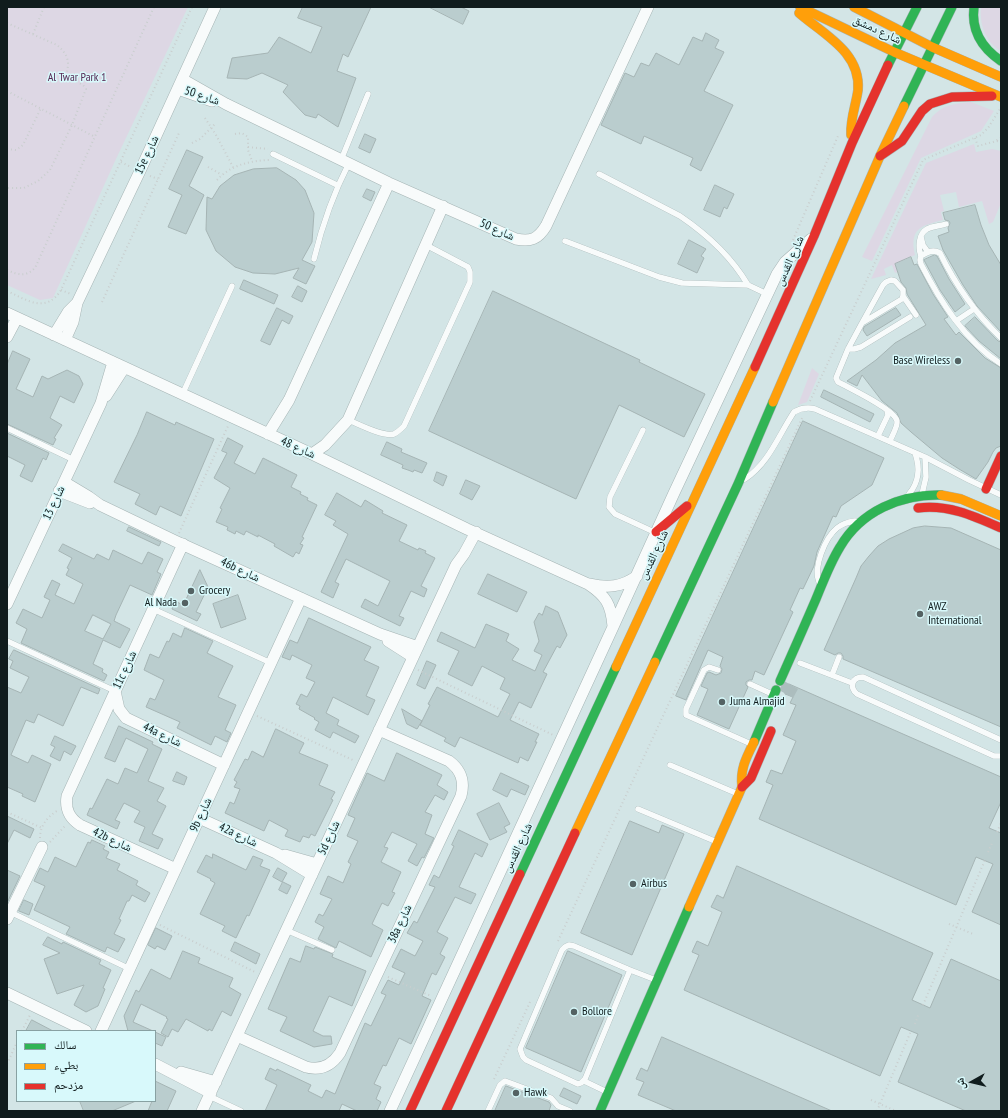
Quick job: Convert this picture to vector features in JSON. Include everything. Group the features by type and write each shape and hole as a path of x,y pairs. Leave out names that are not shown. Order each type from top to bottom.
{"main road":[{"path":"794,7 810,23 845,51 857,70 859,85 852,120 852,143"},
{"name":"شارع دمشق","path":"800,7 894,52 999,96"},
{"path":"814,7 869,30"},
{"name":"شارع دمشق","path":"854,7 932,47 1001,77"},
{"name":"شارع القدس","path":"410,1111 761,354 814,236 852,143 894,52 917,7"},
{"path":"446,1111 738,484 880,156 923,64 952,7"},
{"path":"974,7 973,21 980,41 987,50 1001,61"},
{"path":"881,20 886,27 886,30 883,32"},
{"path":"880,156 902,141 922,111 930,104 952,97 999,96"},
{"path":"986,489 1001,456"},
{"path":"780,681 835,554 844,540 863,520 885,506 921,496 936,495 954,497 1001,516"},
{"path":"656,532 692,503"},
{"path":"912,509 936,506 952,509 966,513 1001,528"},
{"path":"790,659 802,659 795,674"},
{"path":"600,1111 740,790 742,770 775,692"},
{"path":"740,790 752,778 775,721"}],"street":[{"name":"15e شارع","path":"65,340 73,322 77,303 216,7"},
{"name":"شارع 50","path":"180,84 209,100 226,104 389,183 516,239 525,241 534,239 541,234 648,7"},
{"path":"272,436 285,415 289,400 389,183"},
{"path":"312,454 325,445 348,420 443,206"},
{"path":"390,1111 614,627 656,532 777,274 785,262 814,236"},
{"name":"15e شارع","path":"54,335 68,312 77,303"},
{"name":"شارع 48","path":"7,313 588,584 604,597 610,605 614,627"},
{"path":"7,337 18,318"},
{"name":"شارع 13","path":"7,604 101,402 113,362"},
{"name":"شارع 13","path":"101,402 124,368"},
{"name":"46b شارع","path":"62,487 86,502 100,505 179,543 380,634 414,657"},
{"name":"5d شارع","path":"202,1111 456,565 466,550 472,531"},
{"name":"11c شارع","path":"69,812 67,796 153,609 179,543"},
{"name":"شارع 48","path":"588,584 608,587 628,582 637,576"},
{"name":"9b شارع","path":"101,1030 301,598"},
{"name":"44a شارع","path":"115,692 119,709 126,718 224,765"},
{"name":"38a شارع","path":"237,1036 306,1067 318,1069 334,1061 340,1052 378,973 461,796 463,783 459,770 449,761 379,730"},
{"name":"42b شارع","path":"69,812 80,825 176,869"},
{"name":"42a شارع","path":"199,818 276,853 312,875"},
{"path":"9,916 42,847"},
{"name":"42a شارع","path":"276,853 317,864"},
{"path":"7,994 84,1030"},
{"path":"156,1064 210,1094"},
{"path":"170,1071 216,1082"}],"lane":[{"path":"314,259 325,217 368,94"},
{"path":"273,154 337,185"},
{"path":"599,174 680,216 691,224 725,252 748,285"},
{"path":"946,224 926,230 921,237 918,247 921,256 921,264 934,289 956,321 975,342 1001,364"},
{"path":"921,237 923,245 928,252"},
{"path":"565,241 659,278 671,281 696,283 748,285 768,294"},
{"path":"348,420 388,434 394,434 400,431 404,426 470,282 470,272 468,267 426,245"},
{"path":"921,256 936,250 940,253 962,293 974,309 1001,338"},
{"path":"862,323 899,302 903,296 903,290 896,281 891,280 882,285 848,349 836,378 838,382 887,409 895,417 897,421 890,441"},
{"path":"182,395 232,286"},
{"path":"903,296 916,315"},
{"path":"956,321 974,309"},
{"path":"848,349 861,347 910,317"},
{"path":"738,484 762,465 771,453 794,412 800,409 808,408 815,409 890,441 1001,495"},
{"path":"878,436 888,415 887,409"},
{"path":"7,428 74,460"},
{"path":"643,430 610,497 609,507 615,514 656,532"},
{"path":"903,500 911,490 917,477 918,463 916,453"},
{"path":"921,496 926,477 924,457"},
{"path":"821,587 817,576 817,570 831,534 846,523 863,520"},
{"path":"153,609 271,664"},
{"path":"7,641 115,692"},
{"path":"832,675 839,657"},
{"path":"802,659 832,675 852,683"},
{"path":"718,670 709,667 704,670 686,709 686,715 752,745"},
{"path":"1001,740 863,678 859,677 852,683 852,687 857,694 994,756 1001,756"},
{"path":"750,684 775,692"},
{"path":"670,765 740,790"},
{"path":"638,809 717,842"},
{"path":"9,916 130,969"},
{"path":"286,930 332,950"},
{"path":"608,1093 584,1082 576,1084 526,1060 520,1053 521,1044 562,950 569,945 574,946 657,981"},
{"path":"584,1082 630,970"},
{"path":"488,1111 500,1085 505,1080 551,1098 558,1106 570,1111"},
{"path":"210,1094 242,1111"}],"path":[{"path":"32,34 44,7"},
{"path":"7,270 20,275 31,272 36,268 154,7"},
{"path":"7,291 36,304 44,304 51,301 61,290 192,7"},
{"path":"7,23 61,48 67,58 68,77 83,85 86,89 72,125 50,170 38,181 24,188 7,188"},
{"path":"7,91 95,137"},
{"path":"7,149 16,150 23,145 41,108"},
{"path":"556,946 923,160 982,135 1001,108"},
{"path":"205,118 233,167"},
{"path":"192,143 200,139 216,124"},
{"path":"102,302 178,133"},
{"path":"235,134 240,133 246,135 249,140 248,147 252,161"},
{"path":"791,246 839,134"},
{"path":"975,138 978,146 997,141 1001,138"},
{"path":"997,141 1001,143"},
{"path":"217,180 233,167 252,161 274,160 272,151 268,149 248,147"},
{"path":"208,167 222,175"},
{"path":"179,543 232,417"},
{"path":"414,657 562,739"},
{"path":"248,712 363,764"},
{"path":"58,810 69,812 58,834 42,847 40,835 42,828 51,815 58,810"},
{"path":"7,812 42,828"},
{"path":"997,832 1001,823"},
{"path":"988,852 993,841"},
{"path":"923,1005 985,860"},
{"path":"152,921 265,977"},
{"path":"949,924 972,934"},
{"path":"378,973 441,1001"},
{"path":"493,1082 533,996"},
{"path":"22,1030 34,1006"},
{"path":"915,1024 919,1013"},
{"path":"877,1111 911,1031"},
{"path":"7,1064 16,1044"},
{"path":"871,1100 896,1111"}],"green space":[{"name":"Al Twar Park 1","path":"7,7 188,7 116,159 53,298 40,300 7,285"},
{"path":"981,7 1001,7 1001,51 991,43 982,26"},
{"path":"971,102 994,111 981,131 921,158 872,261 862,257 932,117 945,107 954,104"},
{"path":"974,144 976,152 992,149 1001,151 1001,203 993,222 989,224 982,201 959,207 956,192 940,195 944,211 941,212 943,220 928,224 918,230 914,239 915,255 903,260 907,267 895,273 892,265 884,269 886,275 871,279 926,163"},
{"path":"812,368 819,374 807,402 798,405"}],"building":[{"path":"303,7 371,7 348,57 343,54 337,71 356,78 338,127 318,114 316,118 305,115 283,92 288,85 262,73 247,79 227,78 232,58 268,53 279,37 311,53 322,27 298,18"},
{"path":"429,7 461,7 469,11 463,24"},
{"path":"706,33 719,40 715,48 724,52 704,91 733,105 701,171 690,165 693,158 644,136 641,144 601,125 625,73 634,77 641,63 649,66 656,53 679,65 693,37 702,41"},
{"path":"365,134 376,139 370,153 359,148"},
{"path":"187,150 203,157 189,186 204,195 186,234 168,227 182,195 169,189"},
{"path":"277,168 296,180 305,190 314,213 312,242 302,260 315,266 306,284 293,278 299,268 275,274 253,273 235,267 216,251 206,230 207,197 212,199 220,186 234,175 253,169"},
{"path":"715,185 734,194 727,209 724,207 720,217 704,210"},
{"path":"367,189 375,192 371,201 363,197"},
{"path":"975,205 989,245 1001,265 1001,332 977,306 963,285 943,250 938,236 949,232 948,228 950,223 949,221 945,220 943,213"},
{"path":"689,240 706,249 701,256 704,258 697,273 678,264"},
{"path":"935,255 965,304 955,312 940,290 924,260"},
{"path":"911,257 914,265 917,264 933,294 948,317 944,319 956,335 959,332 985,358 1001,368 1001,446 996,448 976,479 942,458 901,423 897,413 882,401 862,375 857,386 847,381 876,360 895,343 926,325 907,294 906,288 901,282 895,264"},
{"path":"244,280 278,295 274,304 240,289"},
{"path":"298,286 307,291 302,302 292,297"},
{"path":"493,291 640,360 639,362 705,394 684,437 619,405 576,499 429,431"},
{"path":"277,308 293,316 289,324 282,320 270,345 261,341"},
{"path":"896,308 901,315 867,336 863,330 864,327"},
{"path":"975,317 998,341 1001,342 1001,359 979,341 965,326"},
{"path":"13,351 30,359 16,389 33,397 42,376 48,379 67,370 79,376 83,384 74,403 60,396 50,418 62,425 54,438 56,439 53,445 7,424 7,365"},
{"path":"824,390 874,414 870,422 821,397"},
{"path":"147,412 175,425 176,422 214,439 181,516 160,506 156,515 135,504 140,494 114,482"},
{"path":"803,421 884,458 872,485 841,506 836,517 833,516 817,552 814,566 803,589 800,588 790,610 793,612 764,675 755,671 752,680 746,682 748,687 729,729 697,715 708,689 701,686 707,673 709,672 716,675 721,673 722,669 720,666 723,657 708,650 686,700 676,696"},
{"path":"7,433 49,453 46,460 43,458 32,482 20,476 25,465 7,456"},
{"path":"228,438 243,446 234,463 255,474 263,458 297,475 291,487 301,492 300,494 308,498 307,500 317,505 302,537 304,538 300,544 303,545 299,554 296,552 293,557 274,546 275,544 258,535 258,537 246,531 244,535 236,531 235,534 227,530 228,527 216,522 222,509 220,508 230,488 214,478 227,453 222,451"},
{"path":"387,442 402,449 401,452 427,463 422,473 414,470 413,472 402,468 403,465 381,455"},
{"path":"437,472 447,476 443,486 434,481"},
{"path":"466,480 480,486 472,500 460,494"},
{"path":"337,493 361,507 365,500 383,511 382,513 407,525 399,541 418,550 419,548 426,551 425,553 435,558 421,586 427,589 424,597 411,591 399,616 404,618 400,626 361,607 365,599 378,606 390,581 346,559 335,582 339,584 333,598 321,592 348,534 333,525 336,521 325,515"},
{"name":"AWZ International","path":"925,526 951,528 1001,550 1001,727 843,659 841,653 835,655 824,650 861,566 869,556 878,546 889,539 913,528"},
{"path":"129,527 161,542 159,546 127,531"},
{"path":"63,544 94,559 97,554 109,560 113,550 142,564 148,552 163,559 157,572 161,574 152,595 130,585 114,621 130,629 120,648 103,640 93,664 103,669 102,672 107,675 104,681 21,643 27,629 16,623 23,609 42,618 50,600 44,597 52,580 60,584 55,595 74,604 83,584 66,575 69,569 67,568 72,558 59,551","holes":["93,615 111,624 103,639 85,631"]},
{"path":"200,570 208,587 196,612 201,614 197,621 172,609 175,601 183,605"},
{"path":"488,574 527,592 517,612 478,594"},
{"path":"238,595 246,619 221,628 213,604"},
{"path":"546,606 558,612 567,635 560,648 557,646 543,672 547,674 531,708 519,702 510,720 539,734 528,761 520,757 518,763 460,737 455,747 444,741 446,738 420,725 430,705 428,704 437,687 498,717 510,694 500,689 505,678 482,666 472,686 448,674 459,651 437,641 441,632 475,648 486,624 509,634 506,641 519,649 512,660 535,671 542,655 534,651 539,641 534,622 539,613 542,615"},
{"path":"309,618 371,647 364,660 379,667 366,696 375,700 368,715 333,697 326,713 339,720 337,725 359,736 355,743 333,732 330,738 315,730 319,722 299,709 300,706 296,704 301,694 307,697 315,682 306,678 312,665 292,655 290,660 282,657 290,640 297,643"},
{"path":"185,628 213,641 207,653 233,666 218,697 236,705 225,730 231,733 227,742 215,736 211,745 177,728 180,722 146,707 150,698 155,700 164,680 144,670 150,654 159,658 167,641 169,642 173,633 181,637"},
{"path":"14,650 100,689 98,694 81,687 63,726 38,714 34,723 26,720 11,755 28,763 32,755 51,764 35,802 22,796 23,794 7,787 7,687 21,693 29,677 10,668 13,661 9,659"},
{"path":"427,661 436,665 425,689 417,685"},
{"path":"789,684 1001,777 1001,802 989,828 1001,833 1001,925 972,912 993,864 976,857 956,905 759,819 773,785 766,782 771,770 782,774 796,741 783,735 796,705 790,703 793,697 785,694 785,689"},
{"path":"402,709 422,721 417,729 407,724"},
{"path":"119,726 153,742 152,744 162,749 148,781 164,788 157,801 166,806 152,834 163,839 158,849 139,841 145,827 134,822 140,811 124,803 115,820 120,822 117,829 87,815 90,808 92,809 107,779 118,784 125,768 137,773 148,749 126,738 115,762 105,758"},
{"path":"276,729 304,743 299,753 328,765 319,785 335,792 331,799 333,800 315,836 311,834 309,838 303,836 300,842 285,836 288,830 269,820 264,831 225,813 230,802 234,804 240,789 234,787 237,782 234,780 245,759 248,760 252,751 263,757"},
{"path":"55,736 76,746 71,755 64,751 60,761 50,756 55,747 51,745"},
{"path":"397,753 442,775 437,785 448,792 444,800 435,795 425,812 432,815 425,834 434,838 424,858 422,857 417,866 408,861 417,844 392,832 384,847 388,848 381,862 401,872 392,892 395,893 388,906 382,903 372,924 383,930 371,957 339,941 336,948 318,939 324,927 315,922 319,914 323,916 332,899 320,894 328,876 343,883 351,864 348,862 358,841 347,836 355,818 348,815 367,773 384,781"},
{"path":"177,772 187,777 184,785 173,781"},
{"path":"501,773 529,786 525,795 511,789 507,797 493,790"},
{"path":"499,803 510,824 504,827 507,832 490,840 477,814"},
{"path":"7,816 34,829 30,838 14,830 7,844"},
{"name":"Airbus","path":"630,821 659,833 662,825 684,834 632,955 581,933"},
{"path":"459,830 488,844 482,857 475,853 459,887 476,894 471,904 455,897 437,932 448,938 440,954 445,957 436,975 432,973 422,996 431,1000 411,1044 399,1038 386,1066 383,1065 374,1084 381,1087 376,1099 381,1102 377,1111 357,1111 342,1104 339,1111 265,1111 277,1085 265,1079 270,1068 276,1071 277,1069 311,1085 308,1091 322,1098 326,1090 335,1094 365,1023 371,1026 386,995 381,993 388,980 399,985 405,973 392,967 401,949 415,956 423,941 407,933 414,921 417,923 435,887 429,885 434,875 439,878 454,846 452,845"},
{"path":"92,840 105,846 103,849 109,852 106,858 120,864 117,870 138,881 136,885 150,893 145,902 132,895 129,901 127,901 119,919 121,920 114,934 125,939 118,952 107,947 105,952 66,934 70,927 34,910 45,886 34,881 40,868 48,872 55,857 76,867 88,842 90,843"},
{"path":"213,854 246,870 253,856 263,860 260,866 270,870 249,916 247,915 236,938 222,931 225,926 200,914 215,883 210,880 211,879 197,872 206,855 212,858"},
{"path":"737,866 933,953 912,1000 930,1008 951,959 1001,981 1001,1111 966,1111 898,1082 918,1034 901,1027 880,1076 684,990 699,955 692,952 697,941 708,946 722,912 711,907 717,895 723,898"},
{"path":"278,868 287,873 282,882 273,877"},
{"path":"7,870 20,876 7,903"},
{"path":"283,882 291,886 287,894 279,890"},
{"path":"24,900 33,904 29,915 19,911"},
{"path":"156,928 172,936 165,950 157,946 155,949 148,945"},
{"path":"48,937 62,944 63,942 101,960 99,964 111,970 103,988 105,989 98,1006 86,1012 74,1005 84,985 57,994 44,959 60,953 43,945"},
{"path":"235,942 260,954 256,964 231,951"},
{"path":"306,946 314,949 315,947 333,954 332,957 366,971 352,1006 329,996 313,1031 323,1036 331,1036 332,1044 314,1047 280,1031 287,1017 268,1009 290,958 300,962"},
{"path":"183,951 200,958 198,963 233,978 229,987 241,994 231,1016 222,1011 212,1031 209,1029 208,1031 186,1019 178,1032 172,1029 168,1037 161,1033 168,1019 166,1018 167,1017 141,1004 133,1022 151,1030 128,1030 124,1016 136,990 139,992 151,969 170,979"},
{"name":"Bollore","path":"568,951 622,975 581,1072 526,1048"},
{"path":"32,1020 51,1030 27,1030"},
{"path":"156,1032 166,1037 162,1046 156,1043"},
{"path":"662,1037 832,1111 676,1111 638,1095 644,1082 636,1079 641,1068 647,1071"},
{"path":"156,1081 176,1091 167,1111 148,1111 152,1102 156,1102"},
{"name":"Hawk","path":"506,1086 549,1102 551,1105 549,1111 495,1111"},
{"path":"564,1088 581,1096 577,1104 560,1096"},
{"path":"80,1102 134,1102 112,1111 84,1111"}],"tunnel":[{"path":"786,694 791,685"}],"traffic: fast":[{"path":"888,65 917,7"},
{"path":"904,106 952,7"},
{"path":"974,7 974,23 979,38 988,50 1001,61"},
{"path":"655,662 738,484 773,402"},
{"path":"780,681 836,553 849,534 871,514 883,507 911,498 926,495 941,495"},
{"path":"520,874 616,667"},
{"path":"754,742 776,690"},
{"path":"600,1111 689,907"}],"traffic: slow":[{"path":"800,7 894,52 1001,97"},
{"path":"854,7 932,47 1001,77"},
{"path":"799,13 839,45 847,54 853,65 857,77 858,90 852,118 851,135"},
{"path":"773,402 880,156 904,106"},
{"path":"616,667 755,367"},
{"path":"941,495 961,499 1001,516"},
{"path":"575,833 655,662"},
{"path":"689,907 742,787 743,769 754,742"}],"traffic: jam":[{"path":"755,367 814,236 852,143 888,65"},
{"path":"880,156 902,141 922,111 930,104 952,97 992,96"},
{"path":"986,489 1001,456"},
{"path":"656,532 687,506"},
{"path":"918,508 929,507 950,509 971,515 1001,528"},
{"path":"742,787 751,778 771,731"},
{"path":"446,1111 575,833"},
{"path":"410,1111 520,874"}],"place":[{"name":"Base Wireless","path":"958,361"},
{"name":"Grocery","path":"191,591"},
{"name":"Al Nada","path":"185,603"},
{"name":"AWZ International","path":"920,614"},
{"name":"Juma Almajid","path":"722,702"},
{"name":"Airbus","path":"633,884"},
{"name":"Bollore","path":"574,1012"},
{"name":"Hawk","path":"516,1093"}]}
